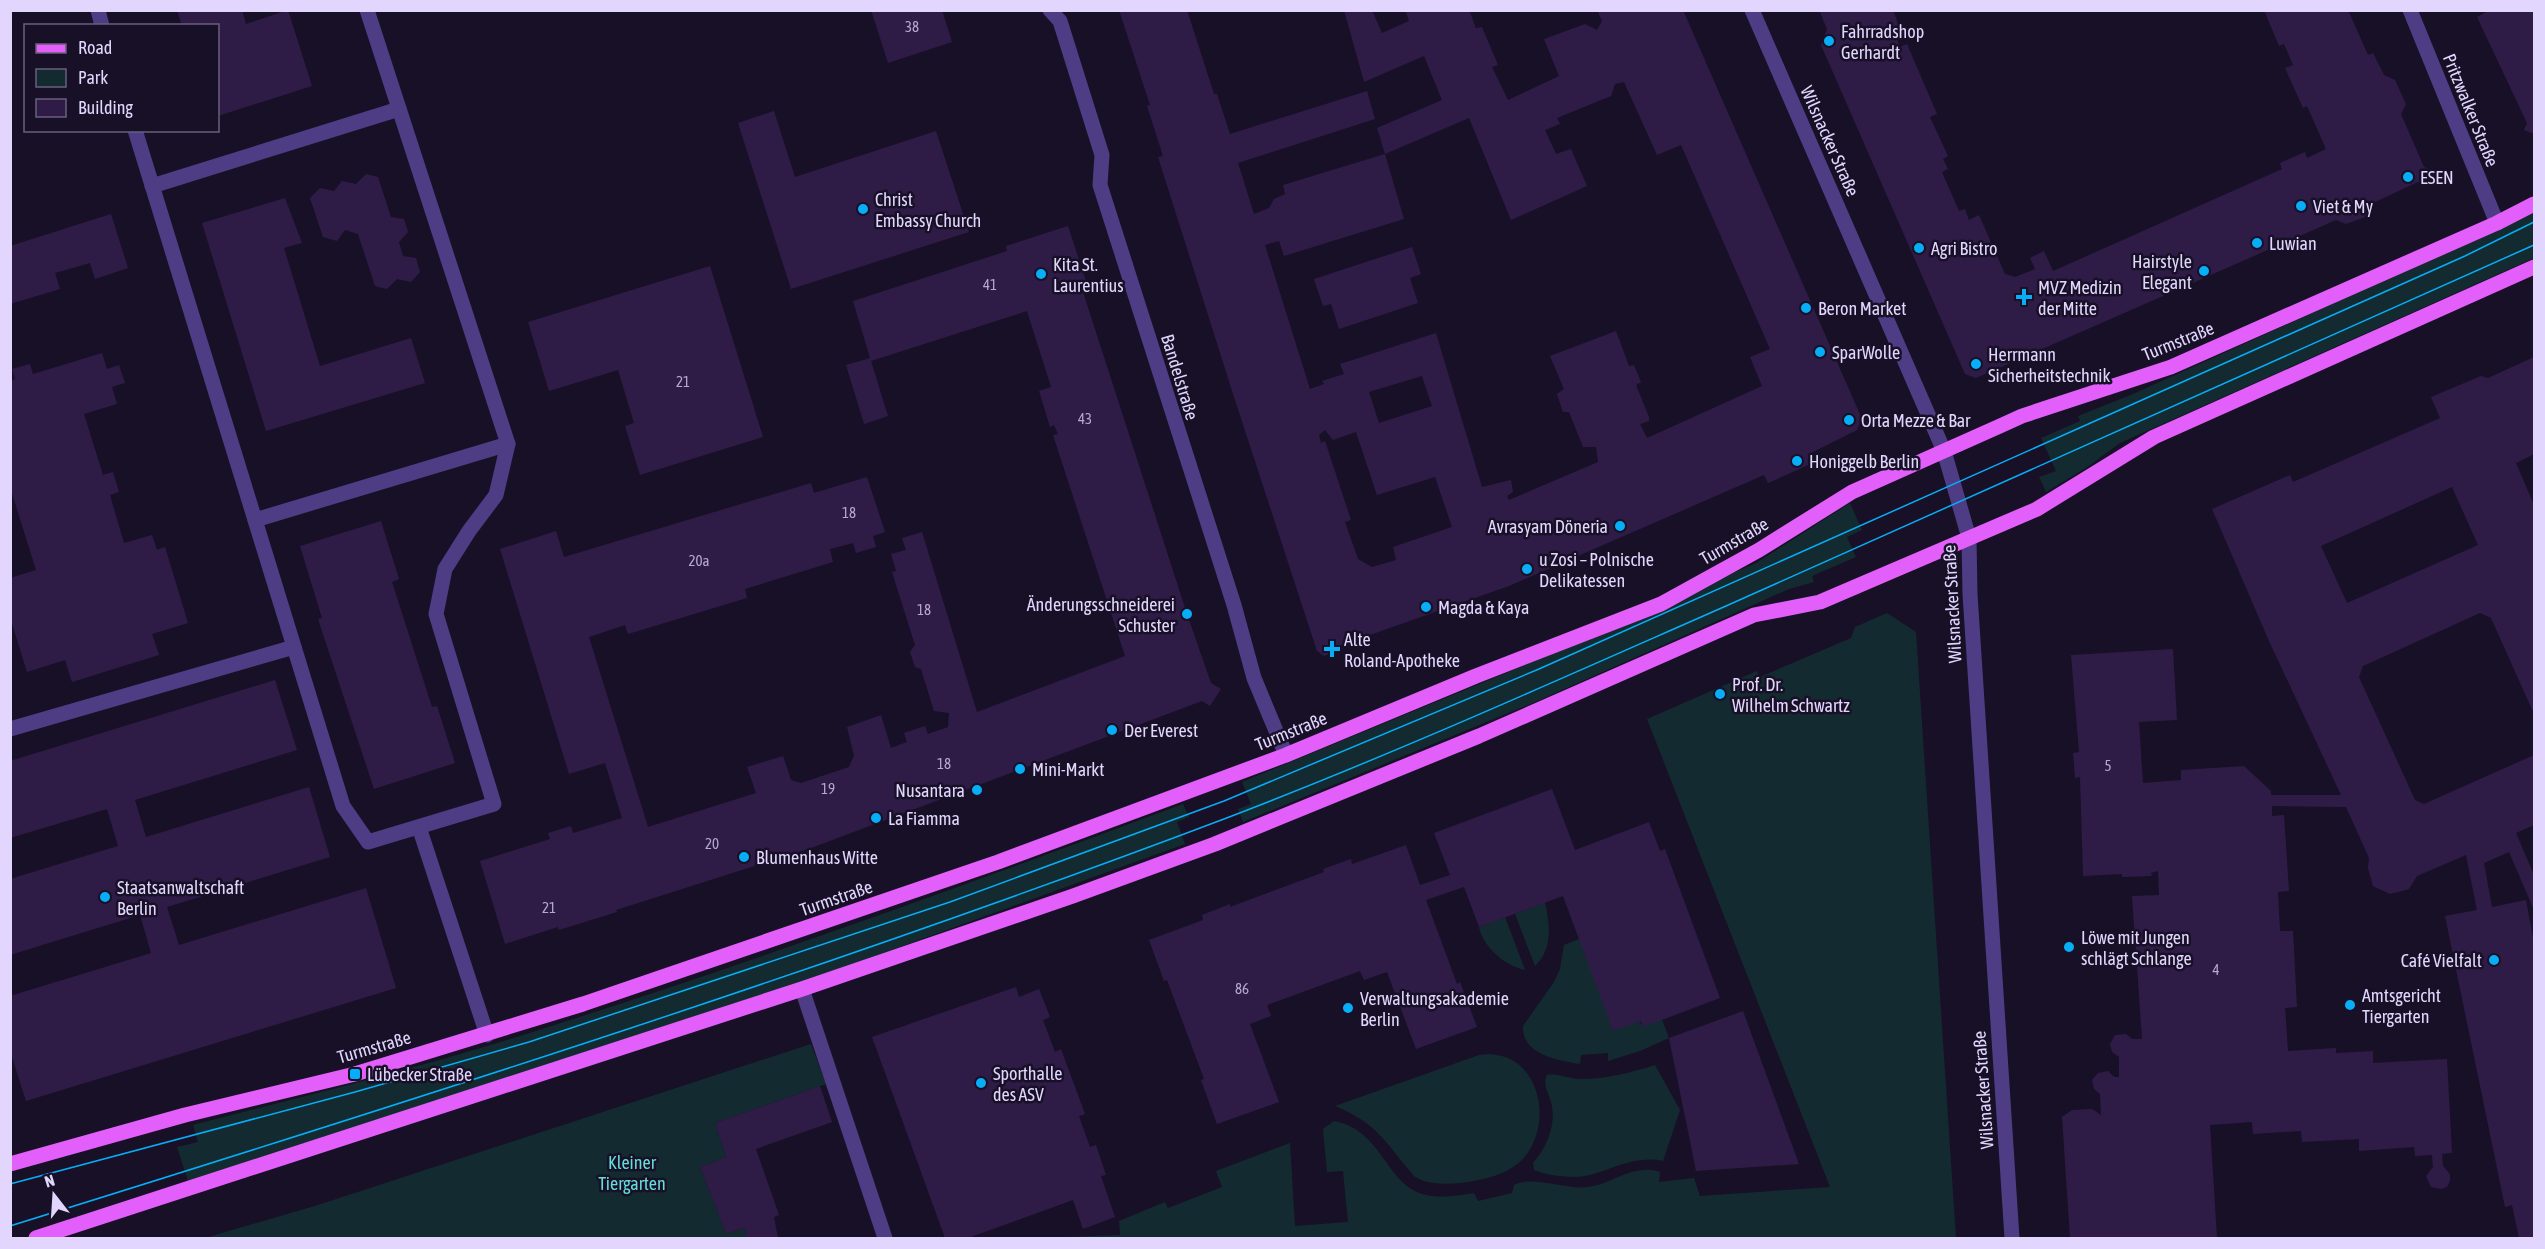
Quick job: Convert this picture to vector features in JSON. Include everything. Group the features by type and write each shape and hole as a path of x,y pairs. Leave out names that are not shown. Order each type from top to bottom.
{"main road":[{"name":"Turmstraße","path":"10,1164 185,1115 355,1074 487,1035 783,937 987,866 1286,755 1476,676 1661,604 1759,550 1852,492 2022,416 2171,367 2497,223 2535,204"},
{"path":"36,1239 802,989 1073,896 1215,844 1479,736 1754,615 1820,602 2037,509 2154,437 2535,267"}],"street":[{"path":"136,132 343,806 368,842 494,804 436,614 445,569 469,531 496,495 508,444 368,10"},
{"name":"Bandelstraße","path":"1050,10 1060,21 1102,155 1100,185 1234,605 1254,678 1286,755"},
{"name":"Wilsnacker Straße","path":"1752,10 1944,451 1969,538 1970,594 2012,1239"},
{"name":"Pritzwalker Straße","path":"2410,10 2497,223"},
{"path":"152,186 399,109"},
{"path":"255,520 508,444"},
{"path":"10,729 294,647"},
{"path":"419,827 487,1035"},
{"path":"802,989 885,1239"}],"green space":[{"path":"2534,213 2534,258 2120,443 2086,468 2046,492 2039,477 2056,471 2041,438 2080,421 2078,416 2133,394"},
{"path":"1850,503 1862,530 1847,537 1856,557 1812,576 1814,582 1789,589 1533,703 1243,822 1238,809 1251,804 1242,782 1518,668 1756,563"},
{"path":"1887,613 1916,632 1956,1238 1036,1238 1120,1235 1119,1221 1165,1202 1168,1208 1222,1187 1216,1171 1290,1143 1295,1226 1348,1222 1343,1171 1327,1172 1323,1129 1334,1121 1350,1126 1363,1135 1399,1179 1410,1188 1422,1194 1434,1196 1474,1193 1478,1201 1512,1193 1514,1185 1521,1182 1588,1187 1641,1170 1660,1172 1659,1182 1694,1178 1700,1196 1830,1187 1647,719 1757,671 1760,677 1851,638 1855,627"},
{"path":"1183,804 1189,817 1177,822 1185,844 825,974 188,1181 177,1147 198,1142 193,1125 429,1063 592,1013 847,927"},
{"path":"1545,902 1549,936 1545,952 1535,966 1515,914"},
{"path":"1505,917 1525,970 1503,960 1490,948 1481,934 1479,927"},
{"path":"1579,939 1643,1026 1662,1019 1669,1038 1640,1051 1608,1061 1608,1053 1581,1055 1580,1064 1552,1058 1528,1044 1523,1026 1554,982 1560,969 1564,945"},
{"name":"Kleiner Tiergarten","path":"811,1044 826,1084 715,1123 726,1157 700,1167 726,1234 745,1228 746,1238 205,1238 318,1205"},
{"path":"1490,1054 1512,1060 1524,1070 1533,1082 1540,1113 1533,1144 1525,1157 1513,1167 1494,1176 1454,1183 1421,1180 1415,1177 1372,1128 1335,1106 1479,1055"},
{"path":"1655,1065 1680,1110 1663,1161 1635,1161 1576,1177 1534,1170 1533,1163 1543,1150 1552,1127 1553,1110 1545,1082 1547,1075 1580,1079 1599,1078"}],"building":[{"path":"177,10 242,10 246,24 288,10 312,86 219,116 219,24 181,24"},
{"path":"871,10 942,10 952,42 888,63"},
{"path":"1119,10 1187,10 1214,94 1217,94 1230,134 1367,91 1375,119 1238,163 1254,214 1269,208 1274,199 1285,194 1283,185 1385,154 1377,128 1442,100 1424,56 1364,82 1344,10 1372,10 1382,33 1409,21 1405,10 1469,10 1476,28 1482,27 1498,65 1492,67 1508,100 1559,76 1544,39 1585,24 1597,30 1602,21 1597,10 1683,10 1862,419 1857,430 1811,453 1815,462 1768,483 1764,475 1509,586 1350,642 1352,645 1324,656 1317,651 1158,157 1163,156 1147,106 1150,105","holes":["1624,82 1657,155 1681,145 1770,349 1750,357 1762,386 1647,438 1640,424 1649,421 1636,385 1641,382 1634,365 1629,366 1616,331 1550,356 1564,389 1557,394 1563,412 1569,412 1583,447 1596,447 1598,462 1509,500 1507,496 1513,492 1511,480 1482,487 1436,333 1340,364 1344,374 1322,381 1324,384 1310,389 1265,245 1279,241 1284,256 1404,219 1385,154 1469,118 1511,220 1587,186 1571,149 1556,154 1545,130 1560,124 1557,118 1611,96 1615,84","1422,376 1432,406 1379,423 1369,392","1325,430 1333,440 1356,432 1377,495 1435,477 1452,527 1393,547 1396,560 1372,567 1358,559 1345,522 1351,520 1325,441 1321,443 1319,435"]},
{"path":"1819,10 1893,10 1899,26 1893,28 1900,47 1907,44 1937,114 1930,117 1948,156 1943,159 1948,169 1942,172 1959,211 1965,209 1969,220 1979,215 2005,274 2015,277 2035,269 2030,258 2044,251 2053,271 2282,169 2280,163 2305,152 2307,158 2326,149 2307,106 2303,108 2285,68 2293,65 2284,44 2279,46 2264,10 2348,10 2368,55 2373,53 2384,75 2395,80 2406,104 2401,114 2424,167 2432,170 2426,185 2418,182 2375,202 2372,213 2360,219 2346,224 2336,220 1976,378 1965,374 1821,45 1827,29"},
{"path":"2490,10 2534,10 2534,134 2524,130 2527,123 2477,17"},
{"name":"Christ Embassy Church","path":"774,111 795,177 936,131 969,232 791,289 738,123"},
{"path":"366,174 378,177 391,217 404,219 408,232 399,242 403,256 416,258 420,272 411,282 397,279 387,289 375,286 358,234 345,230 337,241 323,237 310,198 320,188 334,191 342,181 356,184"},
{"path":"285,198 302,243 284,248 320,366 411,338 425,383 266,431 202,223"},
{"path":"111,214 128,268 95,279 90,263 55,273 60,289 10,304 10,246"},
{"path":"1068,226 1089,290 1083,292 1187,614 1211,683 1221,689 1210,706 1202,701 811,848 616,910 617,912 505,944 480,861 550,839 548,833 571,826 573,833 622,818 605,763 569,774 500,549 556,531 564,557 811,483 814,493 867,477 885,532 873,536 876,547 856,553 853,543 830,549 833,562 745,589 747,598 628,634 625,625 589,637 648,827 756,793 747,767 783,756 791,780 801,783 849,767 854,755 847,727 881,715 891,748 907,742 904,733 925,726 928,734 948,727 949,713 934,711 921,669 915,667 910,652 915,645 892,572 896,571 891,554 906,550 902,538 922,532 977,712 1125,656 1053,435 1058,434 1054,425 1050,427 1039,391 1051,387 1027,311 871,361 888,416 864,424 846,365 870,358 853,301 1007,251 1006,246"},
{"path":"1412,247 1421,274 1410,278 1418,303 1339,329 1331,304 1323,306 1314,279"},
{"path":"710,266 763,437 640,475 625,426 634,423 618,370 549,391 528,322"},
{"path":"102,353 107,369 119,365 125,383 112,387 117,404 84,414 103,475 113,472 119,492 110,495 124,543 152,535 157,550 165,547 188,623 152,634 159,655 72,682 65,660 27,672 10,617 10,578 36,570 10,487 10,381 15,379 12,369 30,364 33,374"},
{"path":"2534,357 2534,454 2516,463 2534,505 2534,714 2491,618 2480,613 2363,666 2359,677 2415,800 2424,804 2534,755 2534,825 2516,833 2534,875 2534,910 2509,852 2484,863 2492,907 2526,900 2534,943 2534,1238 2519,1238 2512,1205 2505,1207 2445,916 2477,910 2466,855 2417,876 2409,889 2390,894 2373,886 2368,868 2369,858 2346,807 2272,806 2272,816 2284,815 2289,891 2278,892 2280,931 2293,931 2297,1007 2285,1008 2288,1051 2336,1048 2336,1053 2373,1051 2373,1063 2447,1059 2452,1153 2442,1154 2443,1166 2450,1174 2450,1181 2447,1187 2441,1189 2431,1187 2426,1176 2433,1167 2432,1155 2415,1156 2414,1147 2359,1151 2359,1139 2302,1142 2301,1131 2253,1134 2252,1122 2210,1125 2217,1238 2070,1238 2062,1117 2072,1110 2092,1109 2101,1115 2100,1094 2094,1089 2092,1080 2098,1073 2108,1071 2114,1077 2119,1077 2119,1057 2112,1052 2110,1044 2115,1035 2126,1034 2132,1039 2142,1039 2132,896 2159,895 2158,871 2151,873 2152,876 2122,877 2122,874 2083,876 2080,777 2075,778 2073,753 2079,752 2071,655 2173,649 2177,720 2139,722 2143,783 2181,780 2181,770 2244,766 2271,791 2271,795 2341,795 2269,641 2212,509 2290,475 2293,482 2440,418 2431,397 2481,376 2488,378","holes":["2452,487 2478,545 2347,603 2321,546"]},
{"path":"381,521 399,579 392,582 432,707 437,706 455,763 374,789 318,619 322,618 300,546"},
{"name":"Staatsanwaltschaft Berlin","path":"275,680 297,750 135,800 146,837 309,787 330,857 167,907 179,945 366,888 396,988 26,1101 10,1051 10,996 151,953 140,915 10,955 10,879 118,846 107,809 10,838 10,761"},
{"path":"1552,789 1575,850 1649,822 1660,851 1665,849 1720,998 1643,1027 1641,1021 1613,1031 1563,896 1479,927 1464,887 1426,900 1457,984 1460,982 1477,1027 1416,1049 1387,972 1364,980 1360,971 1267,1005 1271,1016 1250,1024 1279,1102 1217,1124 1201,1080 1204,1079 1167,980 1164,981 1149,940 1203,920 1202,915 1230,904 1230,907 1324,872 1323,869 1351,859 1352,864 1406,845 1420,885 1450,875 1434,833"},
{"name":"Sporthalle des ASV","path":"1016,987 1019,997 1039,989 1050,1017 1043,1020 1055,1052 1061,1049 1085,1114 1079,1116 1090,1147 1096,1145 1106,1175 1101,1176 1115,1217 1083,1229 1073,1200 968,1238 945,1238 872,1037"},
{"path":"1743,1011 1799,1164 1696,1171 1669,1038"},
{"path":"820,1086 832,1122 756,1149 779,1215 774,1217 778,1238 746,1238 745,1228 726,1234 700,1167 726,1157 715,1123"}],"tram line":[{"path":"10,1184 355,1092 529,1042 950,902 1224,801 1539,669 2465,256 2534,222"},
{"path":"10,1226 620,1032 1074,875 1224,819 1351,769 1539,688 2534,245"}],"place":[{"name":"Fahrradshop Gerhardt","path":"1829,41"},
{"name":"ESEN","path":"2408,177"},
{"name":"Viet & My","path":"2301,206"},
{"name":"Christ Embassy Church","path":"863,209"},
{"name":"Luwian","path":"2257,243"},
{"name":"Agri Bistro","path":"1919,248"},
{"name":"Hairstyle Elegant","path":"2204,271"},
{"name":"Kita St. Laurentius","path":"1041,274"},
{"name":"MVZ Medizin der Mitte","path":"2024,297"},
{"name":"Beron Market","path":"1806,308"},
{"name":"SparWolle","path":"1820,352"},
{"name":"Herrmann Sicherheitstechnik","path":"1976,364"},
{"name":"Orta Mezze & Bar","path":"1849,420"},
{"name":"Honiggelb Berlin","path":"1797,461"},
{"name":"Avrasyam Döneria","path":"1620,526"},
{"name":"u Zosi – Polnische Delikatessen","path":"1527,569"},
{"name":"Magda & Kaya","path":"1426,607"},
{"name":"Änderungsschneiderei Schuster","path":"1187,614"},
{"name":"Alte Roland-Apotheke","path":"1332,649"},
{"name":"Prof. Dr. Wilhelm Schwartz","path":"1720,694"},
{"name":"Der Everest","path":"1112,730"},
{"name":"Mini-Markt","path":"1020,769"},
{"name":"Nusantara","path":"977,790"},
{"name":"La Fiamma","path":"876,818"},
{"name":"Blumenhaus Witte","path":"744,857"},
{"name":"Staatsanwaltschaft Berlin","path":"105,897"},
{"name":"Löwe mit Jungen schlägt Schlange","path":"2069,947"},
{"name":"Café Vielfalt","path":"2494,960"},
{"name":"Amtsgericht Tiergarten","path":"2350,1005"},
{"name":"Verwaltungsakademie Berlin","path":"1348,1008"},
{"name":"Lübecker Straße","path":"355,1074"},
{"name":"Sporthalle des ASV","path":"981,1083"}]}
